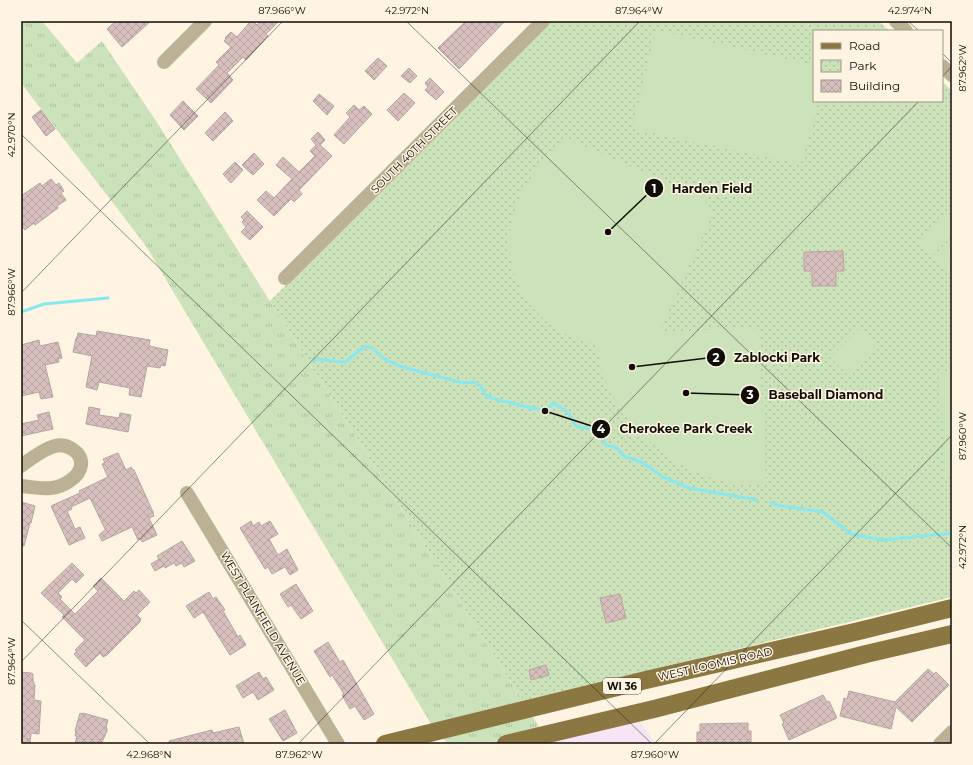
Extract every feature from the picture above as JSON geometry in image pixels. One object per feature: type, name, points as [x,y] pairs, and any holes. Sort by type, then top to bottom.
[{"type":"main road","name":"WEST LOOMIS ROAD","points":[[385,744],[646,680],[952,608]]},
{"type":"main road","points":[[506,744],[654,709],[866,654],[948,635]]},
{"type":"main road","points":[[646,680],[654,709]]},
{"type":"street","points":[[164,62],[205,21]]},
{"type":"street","name":"SOUTH 40TH STREET","points":[[285,278],[543,21]]},
{"type":"street","points":[[896,21],[905,30]]},
{"type":"street","points":[[21,466],[56,446],[66,445],[80,456],[81,464],[78,472],[73,477],[53,488],[21,486]]},
{"type":"street","name":"WEST PLAINFIELD AVENUE","points":[[187,493],[338,744]]},
{"type":"street","points":[[940,744],[952,732]]},
{"type":"shaded area","points":[[639,721],[656,744],[549,743]]},
{"type":"green space","points":[[21,21],[42,21],[77,63],[102,41],[156,121],[550,744],[448,744],[431,724],[146,246],[21,83]]},
{"type":"green space","points":[[552,21],[879,21],[888,30],[813,30],[813,102],[943,102],[943,82],[952,91],[952,597],[523,701],[270,301]]},
{"type":"green space","points":[[656,30],[813,65],[813,102],[819,102],[801,164],[632,129]]},
{"type":"green space","points":[[566,138],[705,199],[712,215],[659,333],[750,327],[759,333],[766,482],[737,484],[707,477],[677,463],[645,438],[620,411],[603,376],[596,344],[568,335],[550,325],[531,306],[521,290],[514,274],[510,257],[509,240],[517,205],[525,187],[534,174]]},
{"type":"green space","points":[[946,216],[952,222],[952,235],[933,255],[920,243]]},
{"type":"green space","points":[[952,243],[952,268],[949,271],[936,259]]},
{"type":"green space","points":[[859,329],[875,346],[847,374],[830,358]]},
{"type":"green space","points":[[952,363],[952,475],[945,476],[940,374],[951,373],[947,368]]},
{"type":"building","points":[[116,21],[151,21],[122,47],[107,29]]},
{"type":"building","points":[[253,21],[257,25],[261,21],[279,21],[266,34],[268,36],[246,60],[243,57],[227,73],[233,80],[211,103],[196,89],[219,65],[216,62],[231,47],[224,41],[226,39],[225,38],[231,32],[237,37],[250,22],[251,23]]},
{"type":"building","points":[[466,21],[505,21],[459,69],[438,48]]},
{"type":"building","points":[[378,58],[387,66],[374,80],[365,71]]},
{"type":"building","points":[[409,68],[417,76],[410,83],[401,76]]},
{"type":"building","points":[[430,78],[444,92],[436,100],[425,90],[428,87],[425,83]]},
{"type":"building","points":[[404,93],[415,103],[398,121],[387,110]]},
{"type":"building","points":[[319,94],[334,106],[327,115],[313,101]]},
{"type":"building","points":[[183,101],[198,116],[184,130],[170,115]]},
{"type":"building","points":[[354,105],[359,110],[364,106],[372,114],[344,144],[334,135],[350,117],[346,113]]},
{"type":"building","points":[[41,110],[55,129],[46,136],[32,117]]},
{"type":"building","points":[[225,112],[233,121],[213,141],[205,133]]},
{"type":"building","points":[[318,132],[325,140],[320,145],[332,156],[299,190],[302,194],[294,202],[291,199],[274,216],[257,200],[266,191],[274,198],[292,179],[276,165],[283,157],[299,172],[315,156],[310,151],[316,145],[311,139]]},
{"type":"building","points":[[254,153],[264,164],[253,175],[242,165]]},
{"type":"building","points":[[235,162],[243,170],[231,183],[223,174]]},
{"type":"building","points":[[51,179],[56,185],[59,183],[64,191],[61,193],[66,200],[57,206],[58,208],[35,225],[34,223],[25,230],[21,225],[21,196],[40,183],[42,186]]},
{"type":"building","points":[[247,211],[263,227],[250,240],[241,232],[246,227],[242,222],[244,220],[241,217]]},
{"type":"building","points":[[843,251],[844,271],[836,271],[836,286],[812,286],[812,271],[804,271],[804,252]]},
{"type":"building","points":[[97,331],[150,340],[149,346],[168,350],[165,366],[161,365],[160,368],[147,366],[141,397],[129,395],[130,388],[99,382],[97,390],[86,387],[92,356],[73,352],[78,333],[96,336]]},
{"type":"building","points":[[39,340],[40,346],[58,342],[62,358],[58,359],[59,362],[45,365],[53,397],[41,399],[39,392],[21,396],[21,345]]},
{"type":"building","points":[[89,407],[100,409],[99,415],[119,418],[120,413],[131,415],[128,432],[86,424]]},
{"type":"building","points":[[49,412],[53,429],[21,436],[21,424],[39,420],[37,415]]},
{"type":"building","points":[[118,453],[126,470],[131,467],[134,470],[153,512],[154,516],[149,518],[157,535],[142,542],[140,538],[138,540],[132,527],[102,541],[99,535],[107,528],[105,529],[90,498],[71,507],[72,509],[67,511],[75,529],[80,527],[85,538],[69,545],[51,506],[80,493],[79,491],[108,477],[102,464],[105,463],[103,459]]},
{"type":"building","points":[[21,502],[35,506],[24,546],[21,545]]},
{"type":"building","points":[[251,521],[253,526],[259,522],[261,526],[270,521],[278,534],[269,539],[278,555],[287,549],[298,570],[290,575],[285,567],[272,574],[268,567],[265,569],[240,528]]},
{"type":"building","points":[[182,541],[195,561],[184,567],[182,563],[176,566],[174,563],[155,571],[151,564],[159,559],[157,556]]},
{"type":"building","points":[[72,563],[84,575],[76,583],[72,579],[58,593],[62,597],[60,599],[75,614],[98,591],[93,586],[101,578],[124,601],[134,591],[136,593],[139,590],[150,602],[137,615],[141,619],[139,623],[107,655],[103,657],[100,653],[86,667],[74,654],[77,651],[75,650],[85,640],[62,617],[64,615],[41,593]]},
{"type":"building","points":[[296,584],[313,611],[301,619],[291,605],[288,607],[280,594]]},
{"type":"building","points":[[209,592],[213,599],[216,597],[225,610],[223,611],[238,637],[240,635],[246,645],[230,655],[203,612],[194,618],[186,606]]},
{"type":"building","points":[[620,594],[626,618],[606,623],[600,598]]},
{"type":"building","points":[[328,642],[340,662],[343,660],[374,714],[364,720],[355,706],[350,709],[342,695],[344,694],[332,675],[330,677],[314,651]]},
{"type":"building","points":[[546,665],[549,675],[531,680],[529,670]]},
{"type":"building","points":[[928,669],[934,674],[936,672],[949,685],[912,722],[896,707],[891,729],[840,716],[844,698],[847,699],[849,691],[895,702]]},
{"type":"building","points":[[21,672],[33,674],[33,682],[35,685],[34,700],[41,701],[39,734],[31,733],[30,744],[21,744]]},
{"type":"building","points":[[259,672],[263,679],[266,677],[274,690],[258,700],[253,692],[243,698],[236,686]]},
{"type":"building","points":[[823,695],[827,702],[829,701],[837,718],[789,740],[780,715]]},
{"type":"building","points":[[285,710],[297,733],[283,741],[269,719]]},
{"type":"building","points":[[80,713],[108,720],[106,727],[107,731],[100,744],[75,744],[77,736],[75,736],[75,731]]},
{"type":"building","points":[[748,723],[748,731],[751,731],[751,744],[697,744],[697,732],[700,732],[700,724]]},
{"type":"building","points":[[239,727],[244,744],[169,744],[169,741],[212,730],[213,733]]},
{"type":"waterway","points":[[21,312],[44,304],[108,298]]},
{"type":"waterway","points":[[314,359],[345,362],[364,347],[371,347],[383,358],[399,366],[455,381],[466,383],[473,382],[481,386],[485,395],[498,400],[545,411],[553,403],[564,409],[576,425],[579,427],[588,428],[602,439],[606,445],[617,448],[624,456],[643,463],[663,477],[689,488],[757,500]]},
{"type":"waterway","points":[[771,503],[781,506],[823,512],[851,534],[883,540],[952,533]]},
{"type":"place","name":"Harden Field","points":[[608,232]]},
{"type":"place","name":"Zablocki Park","points":[[632,367]]},
{"type":"place","name":"Baseball Diamond","points":[[686,393]]},
{"type":"place","name":"Cherokee Park Creek","points":[[545,411]]}]
